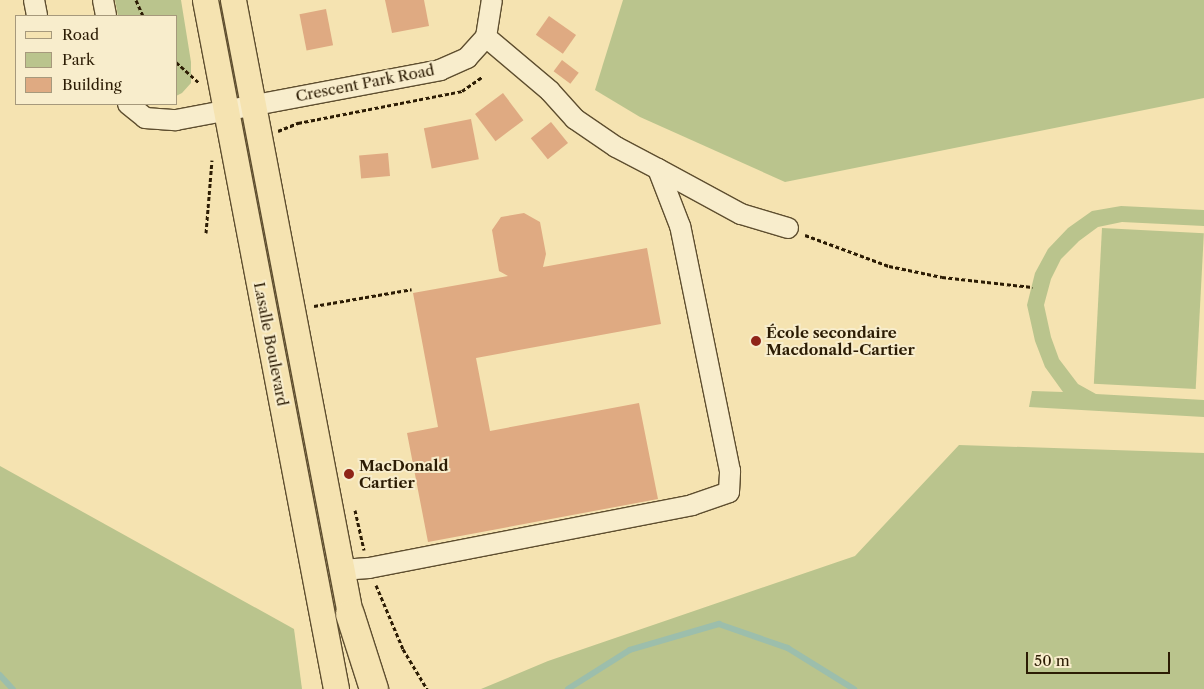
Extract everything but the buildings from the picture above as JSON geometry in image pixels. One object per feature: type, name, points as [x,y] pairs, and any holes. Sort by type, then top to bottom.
[{"type":"highway","points":[[350,614],[374,689]]},
{"type":"main road","name":"Lasalle Boulevard","points":[[205,0],[336,689]]},
{"type":"main road","name":"Lasalle Boulevard","points":[[233,0],[350,614]]},
{"type":"street","points":[[34,0],[37,15]]},
{"type":"street","points":[[103,0],[106,15]]},
{"type":"street","points":[[492,0],[486,38],[550,91],[575,119],[616,147],[741,214],[788,228]]},
{"type":"street","name":"Crescent Park Road","points":[[130,105],[155,120],[226,111],[440,70],[467,58],[486,38]]},
{"type":"street","points":[[341,570],[369,568],[692,505],[729,492],[730,471],[680,226],[658,169]]},
{"type":"path","points":[[136,0],[143,15]]},
{"type":"path","points":[[178,64],[201,85]]},
{"type":"path","points":[[259,133],[462,91],[482,77]]},
{"type":"path","points":[[788,228],[843,252],[889,266],[942,277],[1032,287]]},
{"type":"path","points":[[314,306],[412,289]]},
{"type":"path","points":[[403,649],[427,689]]},
{"type":"green space","points":[[115,0],[181,0],[191,62],[191,83],[182,93],[178,95],[178,15],[118,15]]},
{"type":"green space","points":[[623,0],[1204,0],[1204,98],[785,182],[640,117],[595,90]]},
{"type":"green space","points":[[1121,206],[1204,210],[1204,226],[1122,222],[1098,227],[1079,241],[1061,259],[1051,279],[1044,305],[1051,337],[1059,359],[1078,384],[1096,394],[1204,400],[1204,417],[1029,407],[1032,391],[1063,392],[1045,367],[1035,341],[1027,305],[1035,273],[1048,249],[1068,228],[1092,211]]},
{"type":"green space","points":[[1102,228],[1204,233],[1196,389],[1094,384]]},
{"type":"green space","points":[[959,445],[1204,453],[1204,689],[481,689],[548,661],[855,556]]},
{"type":"green space","points":[[0,466],[294,629],[302,689],[0,689]]},
{"type":"waterway","points":[[568,689],[630,650],[719,624],[788,648],[854,689]]},
{"type":"waterway","points":[[0,675],[13,689]]},
{"type":"place","name":"École secondaire Macdonald-Cartier","points":[[756,341]]},
{"type":"place","name":"MacDonald Cartier","points":[[349,474]]}]
